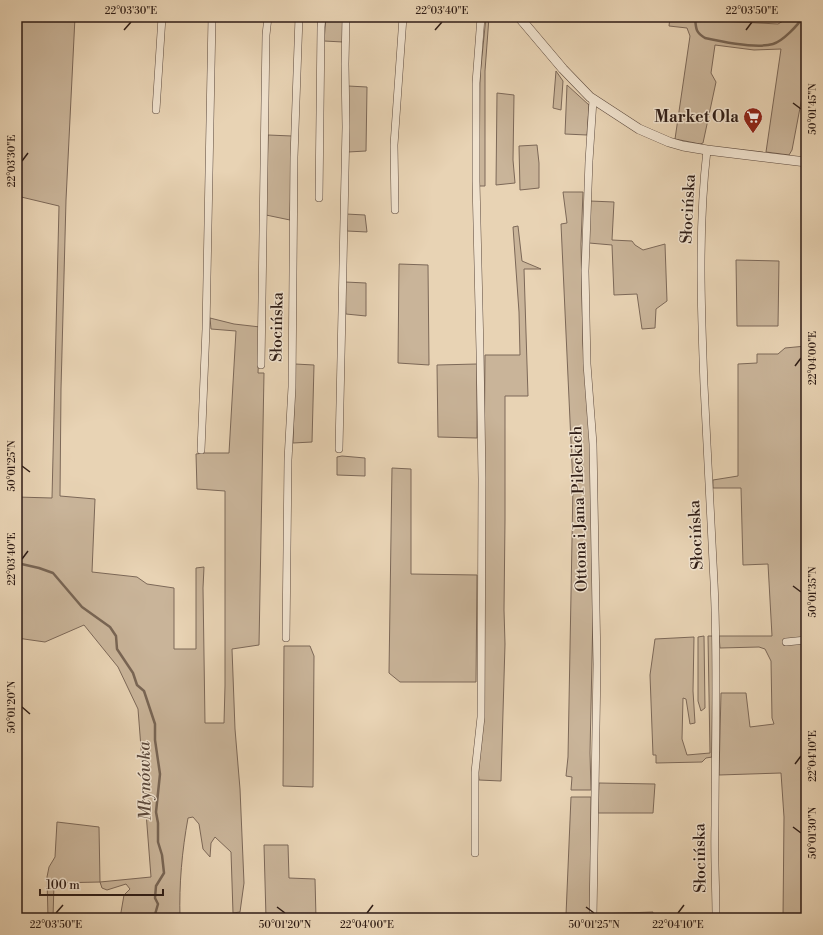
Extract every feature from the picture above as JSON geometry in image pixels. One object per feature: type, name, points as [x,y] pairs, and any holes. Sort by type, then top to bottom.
[{"type":"street","points":[[156,110],[162,17]]},
{"type":"street","points":[[201,450],[206,329],[212,17]]},
{"type":"street","points":[[261,365],[266,35],[268,17]]},
{"type":"street","name":"Słocińska","points":[[286,638],[288,460],[292,387],[294,157],[299,17]]},
{"type":"street","points":[[319,198],[322,17]]},
{"type":"street","points":[[340,449],[346,127],[346,17]]},
{"type":"street","points":[[395,210],[394,144],[403,17]]},
{"type":"street","points":[[475,853],[475,772],[481,717],[482,479],[476,181],[476,83],[481,17]]},
{"type":"street","points":[[520,17],[563,69],[593,100],[639,129],[683,146],[806,162]]},
{"type":"street","name":"Ottona i Jana Pileckich","points":[[593,100],[588,176],[585,271],[587,364],[593,444],[597,664],[593,918]]},
{"type":"street","name":"Słocińska","points":[[707,150],[702,196],[701,269],[702,340],[717,677],[714,826],[716,918]]},
{"type":"street","points":[[786,642],[806,640]]},
{"type":"shaded area","points":[[17,17],[75,17],[66,200],[60,496],[95,499],[92,572],[137,577],[147,584],[174,588],[174,649],[196,649],[196,568],[204,567],[205,723],[224,723],[225,491],[197,489],[196,454],[229,453],[236,331],[211,329],[210,318],[234,324],[260,327],[258,373],[264,373],[259,645],[232,649],[244,883],[240,912],[233,913],[231,852],[215,837],[211,843],[210,857],[203,849],[199,824],[193,817],[188,818],[184,843],[181,868],[180,918],[120,918],[124,895],[130,889],[126,884],[107,890],[102,888],[100,882],[151,877],[138,709],[118,667],[84,625],[45,642],[17,638],[17,497],[52,498],[59,206],[17,196]]},
{"type":"shaded area","points":[[326,17],[344,17],[343,42],[324,41]]},
{"type":"shaded area","points":[[486,17],[489,17],[485,71],[485,186],[479,186],[480,76]]},
{"type":"shaded area","points":[[670,17],[718,17],[720,21],[778,24],[790,17],[806,17],[806,81],[792,150],[789,155],[766,152],[781,49],[754,50],[715,45],[711,73],[716,82],[703,143],[700,144],[675,139],[690,36],[687,28],[669,26]]},
{"type":"shaded area","points":[[556,71],[563,81],[561,110],[553,108]]},
{"type":"shaded area","points":[[567,85],[589,105],[587,135],[565,134]]},
{"type":"shaded area","points":[[348,86],[367,87],[366,151],[348,152]]},
{"type":"shaded area","points":[[497,93],[514,95],[513,160],[515,183],[496,185]]},
{"type":"shaded area","points":[[268,135],[292,136],[290,220],[266,215]]},
{"type":"shaded area","points":[[537,145],[539,188],[520,190],[519,146]]},
{"type":"shaded area","points":[[563,192],[583,192],[581,244],[583,344],[590,439],[593,612],[590,753],[591,790],[571,790],[572,777],[566,776],[568,757],[573,486],[561,224],[567,223]]},
{"type":"shaded area","points":[[590,201],[614,202],[612,240],[632,241],[643,250],[665,244],[667,301],[656,309],[655,328],[642,329],[637,294],[614,295],[612,245],[589,243]]},
{"type":"shaded area","points":[[346,214],[365,215],[367,232],[347,231]]},
{"type":"shaded area","points":[[518,226],[522,261],[541,269],[524,269],[528,396],[505,396],[505,644],[501,781],[479,780],[478,769],[483,600],[485,355],[520,355],[519,312],[513,227]]},
{"type":"shaded area","points":[[736,260],[779,261],[778,326],[737,326]]},
{"type":"shaded area","points":[[399,264],[428,265],[429,365],[398,363]]},
{"type":"shaded area","points":[[345,282],[366,283],[366,316],[346,314]]},
{"type":"shaded area","points":[[806,346],[806,918],[783,918],[784,817],[781,773],[719,775],[721,693],[746,693],[750,727],[774,724],[772,718],[771,661],[765,649],[759,647],[720,648],[719,636],[772,636],[768,564],[743,565],[741,488],[713,488],[713,480],[738,476],[738,364],[757,363],[757,354],[778,354],[785,348]]},
{"type":"shaded area","points":[[295,364],[314,365],[312,442],[293,443]]},
{"type":"shaded area","points":[[477,364],[477,438],[438,437],[437,365]]},
{"type":"shaded area","points":[[337,457],[365,458],[365,476],[337,475]]},
{"type":"shaded area","points":[[392,468],[411,469],[411,574],[477,575],[476,682],[400,682],[389,673]]},
{"type":"shaded area","points":[[704,636],[705,708],[701,711],[698,701],[698,637]]},
{"type":"shaded area","points":[[708,636],[713,636],[712,757],[706,758],[702,762],[656,763],[656,755],[653,755],[650,675],[655,639],[694,637],[693,691],[695,723],[690,724],[686,699],[683,698],[682,739],[687,755],[710,753]]},
{"type":"shaded area","points":[[284,646],[310,646],[314,656],[313,787],[283,786]]},
{"type":"shaded area","points":[[599,783],[655,784],[653,813],[598,813]]},
{"type":"shaded area","points":[[571,797],[591,797],[590,918],[569,918],[566,915]]},
{"type":"shaded area","points":[[57,822],[99,827],[100,882],[54,883],[53,918],[48,918],[47,877],[49,867],[55,857]]},
{"type":"shaded area","points":[[264,845],[288,845],[289,878],[315,879],[316,918],[266,918]]},
{"type":"shaded area","points":[[653,912],[653,918],[597,918],[597,914]]},
{"type":"waterway","name":"Młynówka","points":[[695,17],[699,34],[705,38],[758,46],[773,44],[781,40],[803,17]]},
{"type":"waterway","name":"Młynówka","points":[[17,563],[53,573],[82,607],[110,627],[116,636],[117,649],[133,673],[137,685],[144,691],[155,724],[155,740],[160,774],[156,812],[158,823],[158,842],[162,855],[164,873],[156,886],[155,898],[158,904],[154,918]]},
{"type":"place","name":"Market Ola","points":[[753,134]]}]
